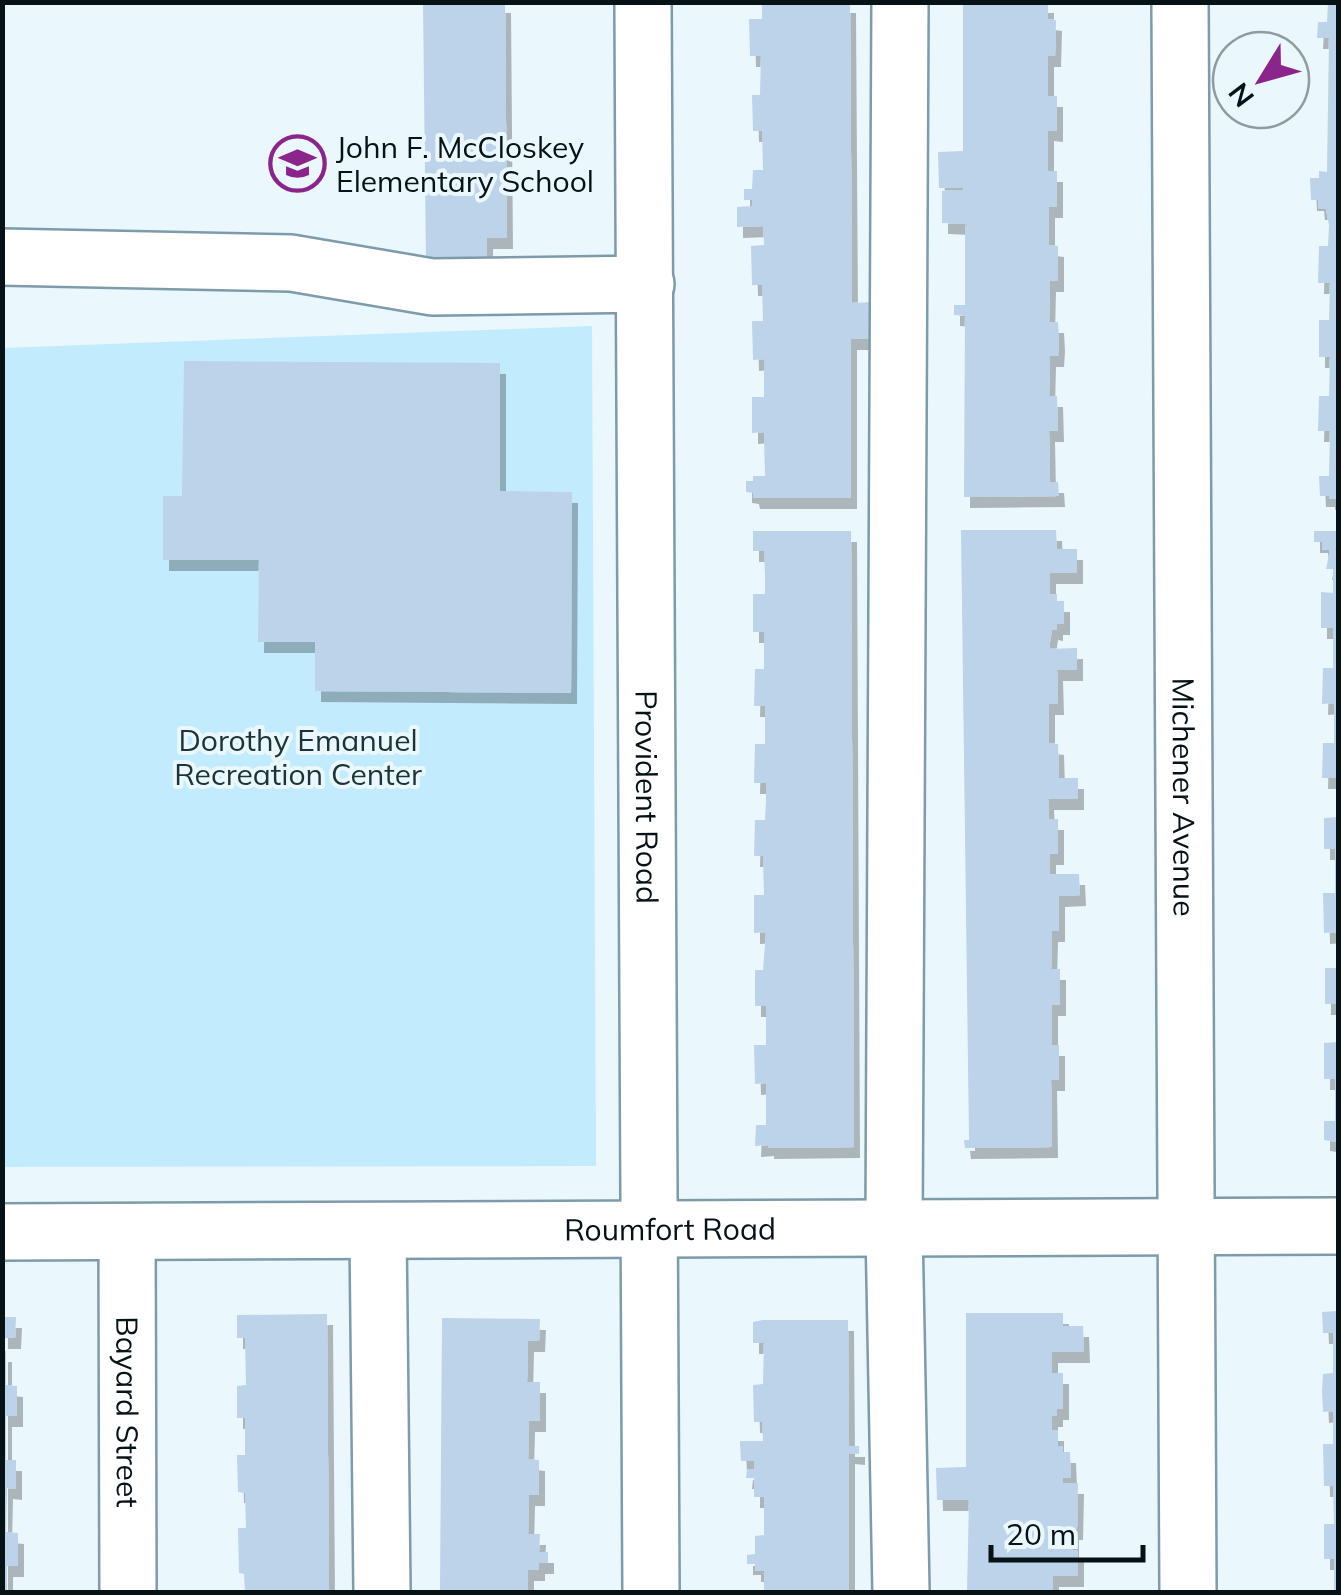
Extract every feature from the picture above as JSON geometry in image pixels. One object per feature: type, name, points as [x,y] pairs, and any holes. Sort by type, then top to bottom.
[{"type":"street","name":"Provident Road","points":[[644,2],[651,1592]]},
{"type":"street","points":[[900,2],[894,1228],[902,1592]]},
{"type":"street","name":"Michener Avenue","points":[[1180,2],[1188,1592]]},
{"type":"street","points":[[2,257],[291,262],[432,287],[646,284]]},
{"type":"street","name":"Roumfort Road","points":[[2,1232],[1338,1226]]},
{"type":"street","name":"Bayard Street","points":[[127,1232],[128,1592]]},
{"type":"street","points":[[378,1232],[382,1592]]},
{"type":"green space","name":"Dorothy Emanuel Recreation Center","points":[[592,326],[596,1166],[3,1167],[3,348]]},
{"type":"building","points":[[423,2],[505,2],[507,238],[487,238],[487,263],[426,263]]},
{"type":"building","points":[[762,2],[850,2],[852,303],[874,302],[875,339],[851,339],[851,498],[754,498],[753,493],[746,492],[746,481],[753,481],[753,476],[765,476],[764,432],[752,433],[752,397],[764,397],[764,359],[753,360],[752,321],[763,321],[762,285],[752,285],[751,246],[764,245],[763,226],[737,227],[737,207],[752,206],[752,200],[744,200],[744,189],[752,189],[753,170],[763,170],[762,131],[753,131],[752,95],[760,95],[761,56],[750,56],[749,19],[762,19]]},
{"type":"building","points":[[963,2],[1048,2],[1048,19],[1056,20],[1055,56],[1048,56],[1048,96],[1057,96],[1057,131],[1048,130],[1048,171],[1057,171],[1057,207],[1049,207],[1049,245],[1058,246],[1058,281],[1050,281],[1049,322],[1058,322],[1059,340],[1058,356],[1050,356],[1049,396],[1057,396],[1058,431],[1049,431],[1050,482],[1058,482],[1059,496],[964,497],[965,316],[954,315],[954,305],[965,305],[965,226],[987,225],[942,223],[942,191],[963,188],[939,188],[938,152],[963,151]]},
{"type":"building","points":[[1328,3],[1338,3],[1338,499],[1320,496],[1319,476],[1329,476],[1330,431],[1318,431],[1319,396],[1329,396],[1330,357],[1319,357],[1319,320],[1329,320],[1330,283],[1318,283],[1319,246],[1328,246],[1329,225],[1326,209],[1319,209],[1318,200],[1311,200],[1310,178],[1319,178],[1319,171],[1327,172],[1329,38],[1317,38],[1318,22],[1327,22]]},
{"type":"building","name":"Dorothy Emanuel Recreation Center","points":[[184,361],[500,363],[500,491],[572,492],[571,693],[315,691],[315,642],[258,642],[259,560],[163,560],[163,496],[182,496]]},
{"type":"building","points":[[961,530],[1056,530],[1057,549],[1077,549],[1077,573],[1050,573],[1050,594],[1057,594],[1057,601],[1064,601],[1064,624],[1052,629],[1049,649],[1077,648],[1077,670],[1057,670],[1058,704],[1049,704],[1049,743],[1058,744],[1059,778],[1078,778],[1078,799],[1048,799],[1049,819],[1058,819],[1058,854],[1050,854],[1050,874],[1079,874],[1080,895],[1059,896],[1059,931],[1052,931],[1051,969],[1060,969],[1060,1005],[1052,1005],[1052,1045],[1059,1045],[1059,1080],[1051,1080],[1052,1147],[965,1148],[964,1140],[969,1140]]},
{"type":"building","points":[[753,531],[851,531],[854,1147],[755,1146],[756,1125],[766,1125],[766,1083],[755,1084],[754,1045],[766,1045],[766,1006],[755,1006],[755,970],[763,970],[766,932],[754,933],[754,895],[764,895],[763,856],[754,856],[755,820],[765,820],[766,783],[754,783],[755,744],[765,744],[765,706],[754,706],[755,669],[764,669],[764,632],[753,632],[753,594],[765,594],[765,576],[764,551],[753,551]]},
{"type":"building","points":[[1314,531],[1338,531],[1338,778],[1322,778],[1323,743],[1334,743],[1334,703],[1322,704],[1323,668],[1333,668],[1333,628],[1321,628],[1321,592],[1333,593],[1333,569],[1326,569],[1330,550],[1322,550],[1322,542],[1314,542]]},
{"type":"building","points":[[1338,817],[1338,932],[1324,933],[1323,893],[1335,893],[1335,849],[1324,849],[1324,818]]},
{"type":"building","points":[[1325,968],[1338,968],[1338,1004],[1325,1004]]},
{"type":"building","points":[[1338,1042],[1338,1142],[1324,1140],[1324,1121],[1335,1121],[1335,1079],[1324,1079],[1324,1043]]},
{"type":"building","points":[[1338,1311],[1338,1592],[1334,1592],[1334,1559],[1324,1559],[1324,1524],[1334,1524],[1333,1486],[1324,1486],[1323,1444],[1333,1444],[1333,1411],[1323,1412],[1322,1390],[1323,1374],[1333,1373],[1333,1333],[1323,1333],[1322,1312]]},
{"type":"building","points":[[966,1313],[1063,1313],[1063,1326],[1083,1326],[1084,1352],[1052,1352],[1052,1373],[1063,1373],[1063,1409],[1057,1409],[1057,1416],[1052,1416],[1052,1430],[1058,1430],[1058,1447],[1070,1452],[1071,1478],[1063,1478],[1063,1483],[1078,1483],[1073,1548],[1063,1548],[1078,1551],[1078,1576],[1053,1576],[1053,1592],[967,1592],[969,1500],[937,1500],[936,1468],[966,1467]]},
{"type":"building","points":[[327,1314],[329,1592],[245,1592],[244,1574],[239,1573],[238,1528],[246,1528],[245,1493],[238,1492],[237,1455],[245,1455],[245,1418],[237,1418],[237,1386],[246,1385],[245,1338],[237,1338],[237,1315]]},
{"type":"building","points":[[2,1317],[16,1317],[15,1338],[2,1338]]},
{"type":"building","points":[[442,1318],[540,1319],[539,1341],[528,1341],[527,1382],[540,1382],[540,1421],[529,1421],[528,1459],[539,1460],[539,1495],[529,1495],[528,1534],[540,1534],[539,1552],[548,1552],[548,1563],[539,1563],[539,1570],[528,1570],[528,1592],[440,1592]]},
{"type":"building","points":[[848,1320],[849,1446],[859,1446],[859,1454],[849,1453],[849,1592],[764,1592],[764,1571],[755,1571],[755,1564],[747,1564],[747,1555],[755,1554],[755,1536],[764,1535],[764,1497],[754,1497],[754,1478],[746,1478],[747,1469],[754,1469],[754,1461],[741,1461],[740,1441],[763,1441],[762,1422],[754,1422],[753,1385],[763,1384],[764,1343],[753,1343],[753,1322]]},
{"type":"building","points":[[2,1351],[6,1351],[6,1385],[17,1386],[17,1416],[6,1416],[6,1460],[16,1460],[16,1489],[7,1488],[6,1532],[18,1533],[18,1566],[7,1566],[7,1592],[2,1592]]},
{"type":"place","name":"John F. McCloskey Elementary School","points":[[297,164]]}]
